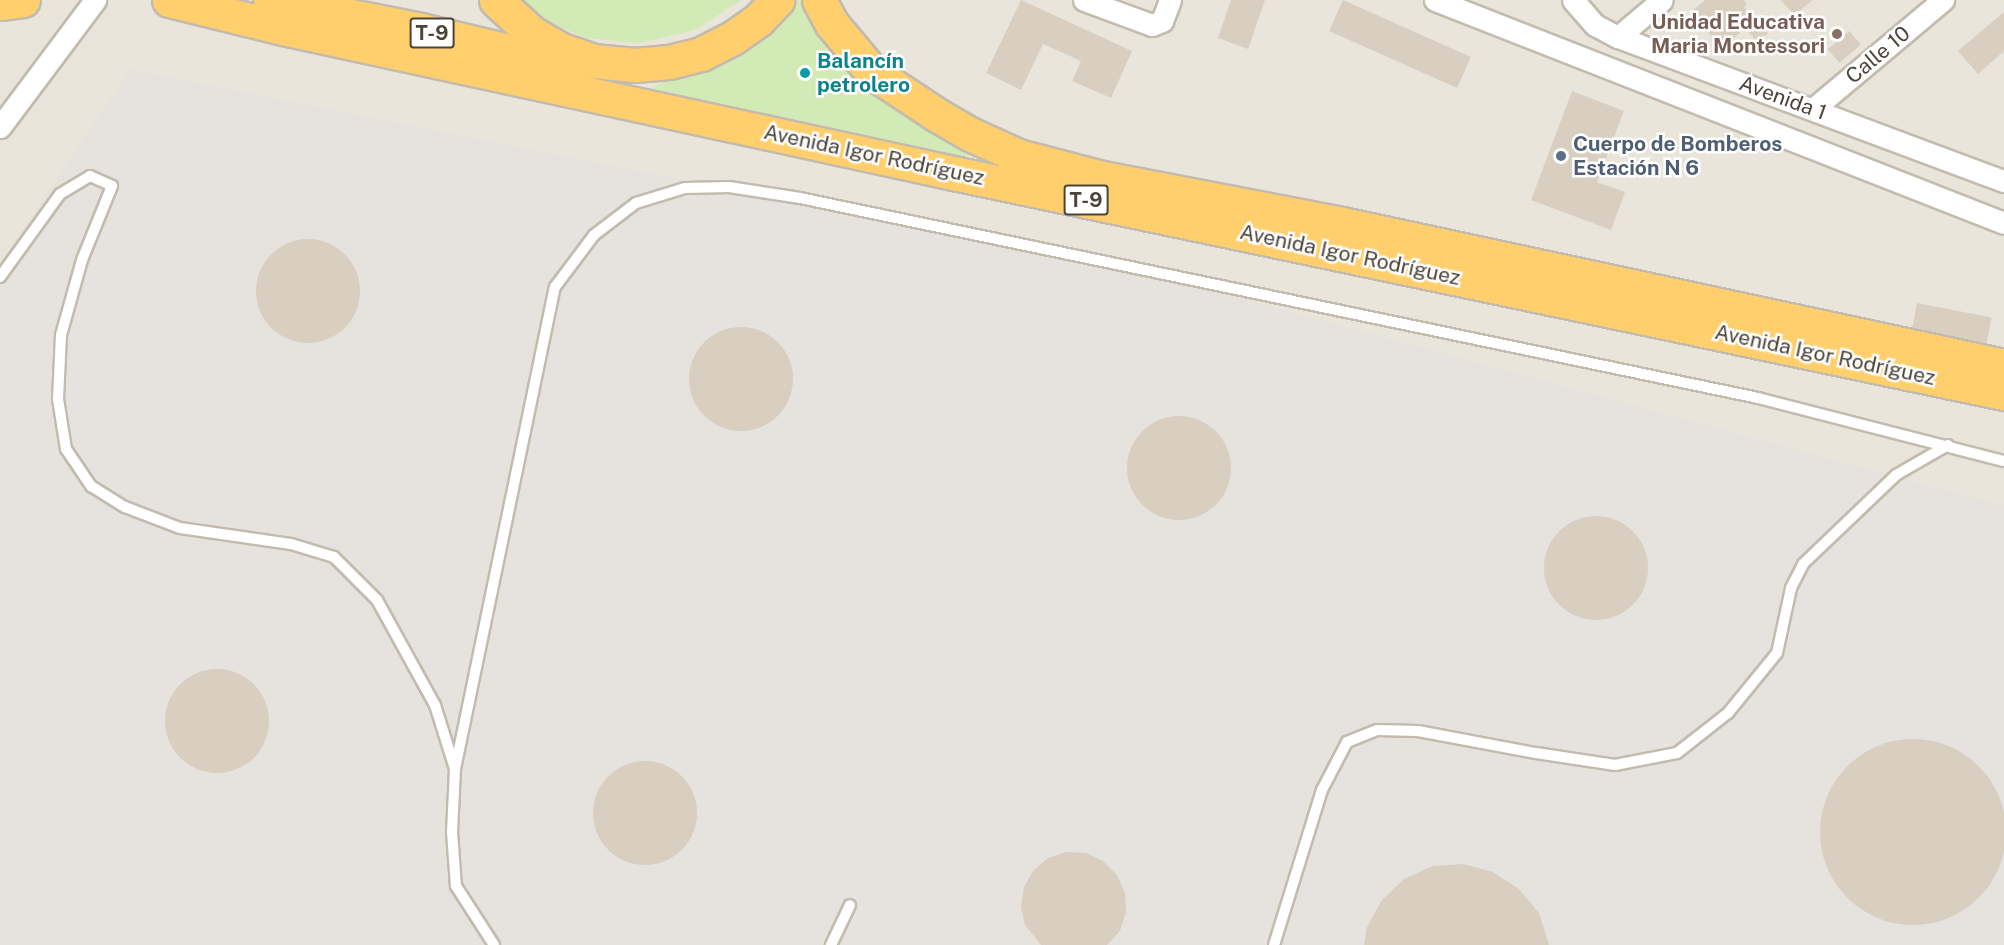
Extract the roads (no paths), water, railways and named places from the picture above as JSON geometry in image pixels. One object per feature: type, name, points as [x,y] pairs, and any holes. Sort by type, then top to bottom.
[{"type":"highway","points":[[0,3],[23,0]]},
{"type":"highway","name":"Avenida Igor Rodríguez","points":[[169,0],[261,23],[695,117],[2004,393]]},
{"type":"highway","name":"T-9","points":[[270,0],[421,30],[538,58],[635,65],[701,54],[731,39],[758,20],[777,0]]},
{"type":"highway","name":"T-9","points":[[496,0],[531,33],[562,50],[598,61]]},
{"type":"highway","name":"Avenida Igor Rodríguez","points":[[819,0],[832,24],[872,72],[936,116],[1018,156],[1098,177],[1342,224],[2004,366]]},
{"type":"highway","name":"Avenida Igor Rodríguez","points":[[598,61],[633,87],[695,117]]},
{"type":"street","points":[[0,127],[95,0]]},
{"type":"street","points":[[1084,0],[1152,25],[1162,21],[1170,0]]},
{"type":"street","points":[[1435,0],[2004,223]]},
{"type":"street","name":"Avenida 1","points":[[1573,0],[1595,25],[1618,37],[2004,180]]},
{"type":"street","points":[[1618,37],[1662,0]]},
{"type":"street","name":"Calle 10","points":[[1814,109],[1942,0]]},
{"type":"lane","points":[[0,277],[60,194],[90,176],[112,186],[82,260],[61,335],[58,399],[66,448],[91,486],[125,507],[180,528],[291,544],[334,557],[377,600],[435,705],[455,770]]},
{"type":"lane","points":[[494,945],[456,886],[452,832],[455,770],[555,287],[594,235],[636,203],[685,188],[729,187],[800,198],[1758,398],[2004,461]]},
{"type":"lane","points":[[1274,945],[1322,789],[1347,742],[1377,730],[1418,730],[1536,753],[1615,765],[1677,753],[1728,714],[1777,653],[1791,588],[1803,564],[1896,475],[1948,445]]},
{"type":"lane","points":[[831,945],[850,905]]},
{"type":"place","name":"Unidad Educativa Maria Montessori","points":[[1837,34]]},
{"type":"place","name":"Balancín petrolero","points":[[805,73]]},
{"type":"place","name":"Cuerpo de Bomberos Estación N 6","points":[[1561,156]]}]
